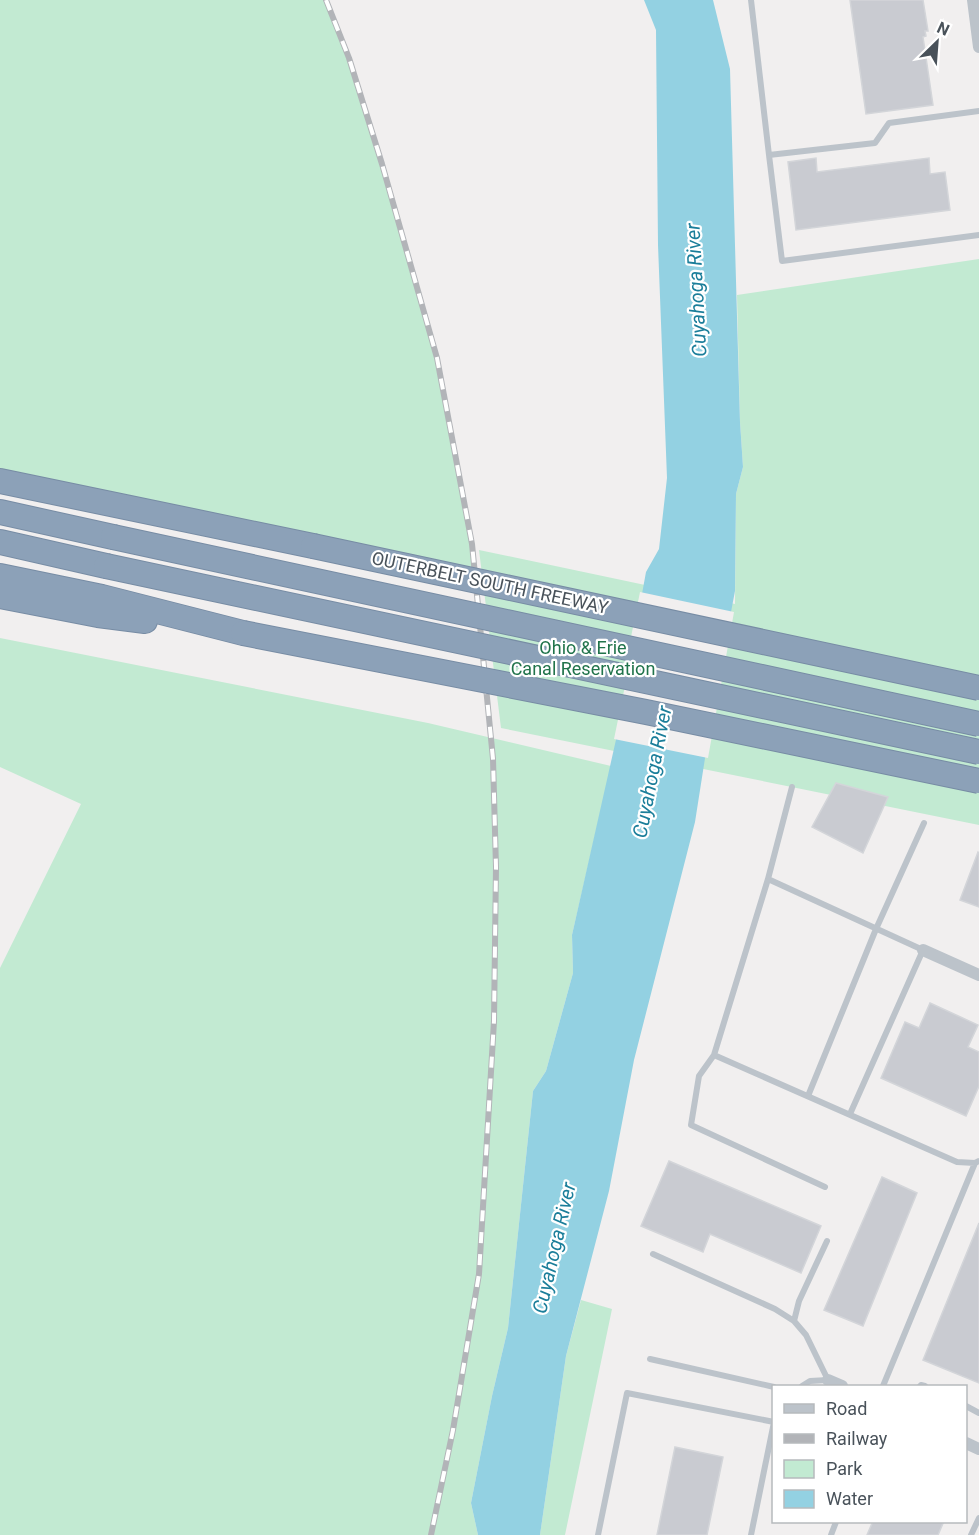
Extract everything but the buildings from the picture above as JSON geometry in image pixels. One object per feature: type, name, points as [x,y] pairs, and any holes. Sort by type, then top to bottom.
[{"type":"highway","name":"OUTERBELT SOUTH FREEWAY","points":[[0,481],[979,688]]},
{"type":"highway","points":[[0,512],[979,724]]},
{"type":"highway","points":[[0,542],[979,752]]},
{"type":"highway","points":[[0,576],[100,606]]},
{"type":"highway","points":[[0,596],[100,606],[243,633],[681,719],[979,781]]},
{"type":"street","points":[[973,0],[979,47]]},
{"type":"street","points":[[923,950],[979,975]]},
{"type":"lane","points":[[751,0],[782,261],[979,236]]},
{"type":"lane","points":[[770,155],[875,143],[889,123],[979,111]]},
{"type":"lane","points":[[792,787],[768,879],[714,1055],[699,1076],[691,1125],[825,1187]]},
{"type":"lane","points":[[808,1096],[876,929],[924,824]]},
{"type":"lane","points":[[768,879],[923,950],[850,1114]]},
{"type":"lane","points":[[714,1055],[957,1162],[977,1162],[883,1385]]},
{"type":"lane","points":[[794,1321],[799,1301],[827,1241]]},
{"type":"lane","points":[[653,1254],[775,1309],[794,1321],[806,1335],[825,1383],[810,1381],[804,1385]]},
{"type":"lane","points":[[650,1359],[772,1387]]},
{"type":"lane","points":[[598,1535],[627,1393],[772,1422]]},
{"type":"lane","points":[[751,1535],[772,1432]]},
{"type":"lane","points":[[971,1535],[979,1518]]},
{"type":"green space","points":[[0,0],[326,0],[349,58],[382,164],[437,358],[472,544],[476,584],[0,473]]},
{"type":"green space","name":"Ohio & Erie Canal Reservation","points":[[979,259],[979,825],[501,728],[479,550],[735,604],[736,494],[743,467],[737,295]]},
{"type":"green space","points":[[0,638],[428,723],[611,766],[572,935],[573,973],[546,1071],[533,1091],[508,1328],[471,1503],[478,1535],[0,1535],[0,968],[81,804],[0,767]]},
{"type":"green space","points":[[581,1300],[612,1309],[565,1535],[540,1535],[566,1356]]},
{"type":"water","name":"Cuyahoga River","points":[[644,0],[713,0],[730,69],[743,467],[736,494],[735,591],[714,701],[695,822],[634,1060],[609,1191],[566,1356],[540,1535],[478,1535],[471,1503],[508,1328],[533,1091],[546,1071],[573,973],[572,935],[629,682],[633,643],[646,572],[659,549],[667,478],[658,245],[656,30]]},
{"type":"pier","points":[[640,592],[734,612],[708,758],[614,739]]},
{"type":"railway","points":[[326,0],[349,58],[382,164],[437,358],[472,544],[493,759],[496,867],[494,1021],[479,1274],[453,1430],[431,1535]]}]
